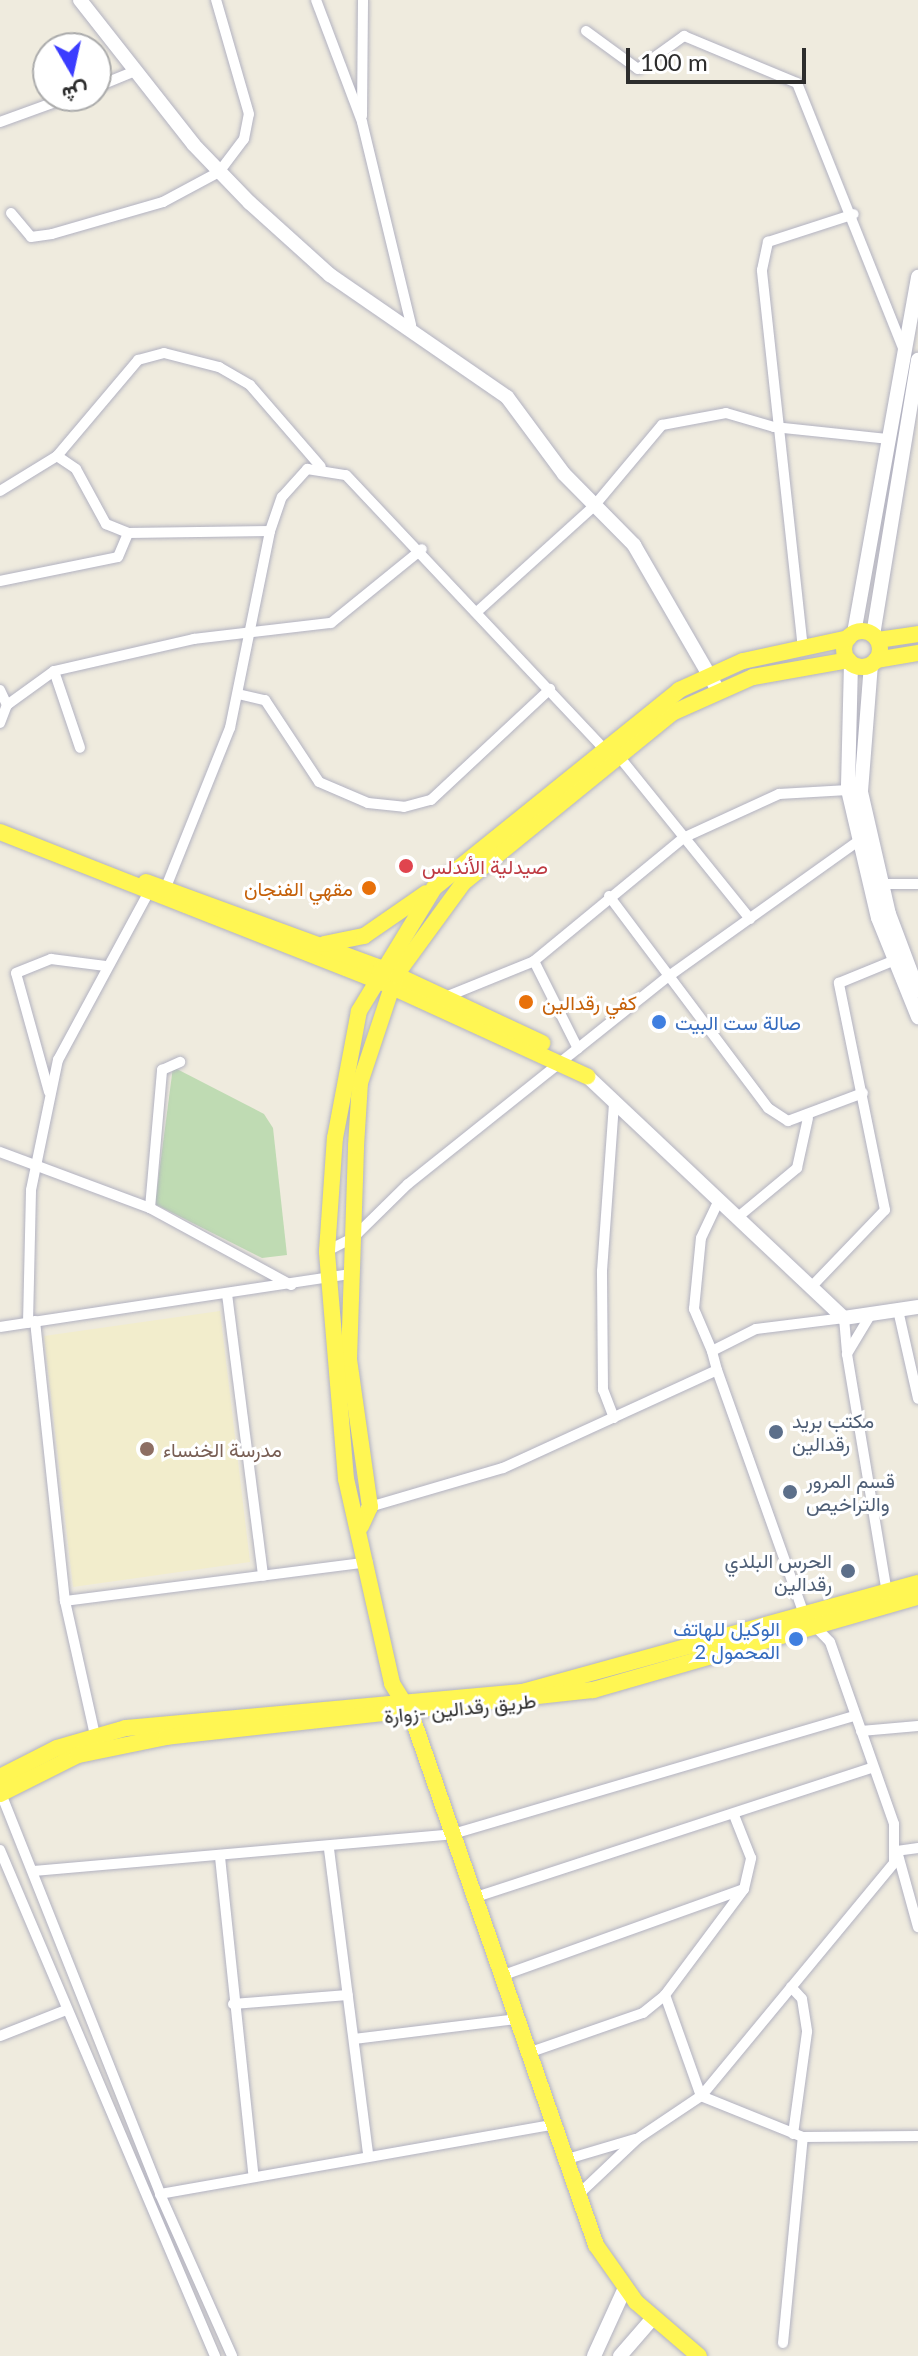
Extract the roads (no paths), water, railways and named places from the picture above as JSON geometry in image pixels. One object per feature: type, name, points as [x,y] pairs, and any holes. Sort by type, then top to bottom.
[{"type":"main road","points":[[317,945],[364,936],[434,888],[601,746],[714,681],[803,649],[851,636],[876,638],[918,634]]},
{"type":"main road","points":[[850,661],[851,636]]},
{"type":"main road","points":[[874,662],[876,638]]},
{"type":"main road","points":[[699,2356],[652,2319],[625,2288],[577,2196],[501,1976],[470,1899],[453,1834],[406,1708],[368,1562],[349,1359],[360,1083],[386,977],[463,883],[617,754],[714,681],[850,661],[874,662],[918,653]]},
{"type":"main road","points":[[0,832],[386,977],[448,996],[571,1057],[587,1076]]},
{"type":"main road","points":[[362,1515],[346,1479],[327,1251],[340,1084],[350,1035],[386,977],[434,888]]},
{"type":"main road","points":[[159,891],[317,945],[571,1057]]},
{"type":"main road","points":[[409,952],[425,987]]},
{"type":"main road","name":"طريق رقدالين -زوارة","points":[[810,1620],[918,1583]]},
{"type":"main road","name":"طريق رقدالين -زوارة","points":[[0,1789],[58,1763],[112,1747],[522,1692],[810,1620],[918,1597]]},
{"type":"main road","name":"طريق رقدالين -زوارة","points":[[0,1789],[95,1735],[172,1720],[406,1708]]},
{"type":"street","points":[[80,0],[219,172],[330,275],[411,325],[499,388],[594,506],[634,545],[714,681]]},
{"type":"street","points":[[11,213],[31,237],[52,234],[163,202],[219,172],[244,139],[249,114],[216,0]]},
{"type":"street","points":[[316,0],[362,122],[411,325]]},
{"type":"street","points":[[362,122],[363,0]]},
{"type":"street","points":[[586,31],[638,69],[684,36],[797,83],[854,214],[903,348],[910,383],[876,638]]},
{"type":"street","points":[[112,80],[135,71]]},
{"type":"street","points":[[0,122],[32,110]]},
{"type":"street","points":[[803,649],[774,427],[762,270],[768,242],[854,214]]},
{"type":"street","points":[[903,348],[918,277]]},
{"type":"street","points":[[0,491],[57,456],[138,360],[164,353],[219,367],[250,385],[321,467],[346,475],[422,549],[601,746]]},
{"type":"street","points":[[851,636],[889,439],[918,360]]},
{"type":"street","points":[[479,610],[594,506],[662,425],[726,413],[774,427],[889,439]]},
{"type":"street","points":[[57,456],[76,469],[106,524],[128,533],[270,531]]},
{"type":"street","points":[[95,1735],[65,1601],[31,1322],[35,1162],[58,1060],[106,966],[159,891],[238,694],[270,531],[293,480],[321,467]]},
{"type":"street","points":[[0,581],[118,557],[128,533]]},
{"type":"street","points":[[0,723],[7,705],[54,671],[194,639],[248,636],[346,617],[422,549]]},
{"type":"street","points":[[850,661],[848,790],[860,840],[882,884],[918,991]]},
{"type":"street","points":[[874,662],[861,792],[872,866],[895,960],[918,1017]]},
{"type":"street","points":[[54,671],[80,748]]},
{"type":"street","points":[[238,694],[265,700],[319,782],[368,803],[404,807],[431,800],[550,689]]},
{"type":"street","points":[[0,690],[7,705]]},
{"type":"street","points":[[617,754],[750,919]]},
{"type":"street","points":[[448,996],[534,961],[683,838],[779,794],[848,790]]},
{"type":"street","points":[[327,1251],[353,1238],[408,1184],[669,976],[860,840]]},
{"type":"street","points":[[882,884],[918,884]]},
{"type":"street","points":[[609,896],[768,1108],[788,1121],[808,1118],[863,1093]]},
{"type":"street","points":[[50,1094],[16,973],[51,959],[106,966]]},
{"type":"street","points":[[815,1283],[885,1210],[839,983],[895,960]]},
{"type":"street","points":[[534,961],[571,1057]]},
{"type":"street","points":[[150,1208],[160,1079],[162,1070],[180,1062]]},
{"type":"street","points":[[587,1076],[719,1200],[815,1283],[844,1318],[847,1354],[887,1593]]},
{"type":"street","points":[[614,1102],[602,1271],[603,1390],[614,1418]]},
{"type":"street","points":[[738,1217],[797,1168],[808,1118]]},
{"type":"street","points":[[0,1152],[35,1162],[150,1208],[291,1285]]},
{"type":"street","points":[[719,1200],[701,1238],[694,1309],[810,1620],[830,1642],[861,1731],[870,1768],[894,1824],[897,1851],[917,1906],[918,1927]]},
{"type":"street","points":[[0,1327],[351,1274]]},
{"type":"street","points":[[227,1294],[263,1576]]},
{"type":"street","points":[[712,1351],[756,1329],[918,1307]]},
{"type":"street","points":[[898,1310],[918,1399]]},
{"type":"street","points":[[847,1354],[871,1314]]},
{"type":"street","points":[[362,1515],[429,1495],[614,1418],[717,1370]]},
{"type":"street","points":[[65,1601],[368,1562]]},
{"type":"street","points":[[33,1871],[329,1849],[453,1834],[854,1716]]},
{"type":"street","points":[[861,1731],[918,1726]]},
{"type":"street","points":[[470,1899],[870,1768]]},
{"type":"street","points":[[0,1789],[160,2194],[232,2356]]},
{"type":"street","points":[[528,2053],[643,2013],[665,1995],[744,1889],[751,1858],[734,1815]]},
{"type":"street","points":[[577,2196],[637,2139],[701,2096],[897,1851],[918,1848]]},
{"type":"street","points":[[329,1849],[368,2154]]},
{"type":"street","points":[[0,1850],[215,2356]]},
{"type":"street","points":[[220,1857],[253,2173]]},
{"type":"street","points":[[501,1976],[744,1889]]},
{"type":"street","points":[[783,2343],[807,2032],[802,1999],[791,1987]]},
{"type":"street","points":[[233,2004],[348,1995]]},
{"type":"street","points":[[665,1995],[701,2096],[798,2136],[918,2136]]},
{"type":"street","points":[[0,2036],[66,2010]]},
{"type":"street","points":[[354,2039],[516,2019]]},
{"type":"street","points":[[160,2194],[253,2173],[551,2125]]},
{"type":"street","points":[[564,2160],[637,2139]]},
{"type":"street","points":[[594,2356],[625,2288]]},
{"type":"street","points":[[620,2356],[652,2319]]},
{"type":"place","name":"صيدلية الأندلس","points":[[406,866]]},
{"type":"place","name":"مقهي الفنجان","points":[[369,888]]},
{"type":"place","name":"كفي رقدالين","points":[[526,1002]]},
{"type":"place","name":"صالة ست البيت","points":[[659,1022]]},
{"type":"place","name":"مكتب بريد رقدالين","points":[[776,1432]]},
{"type":"place","name":"مدرسة الخنساء","points":[[147,1449]]},
{"type":"place","name":"قسم المرور والتراخيص","points":[[790,1492]]},
{"type":"place","name":"الحرس البلدي رقدالين","points":[[848,1571]]},
{"type":"place","name":"الوكيل للهاتف المحمول 2","points":[[796,1639]]}]
